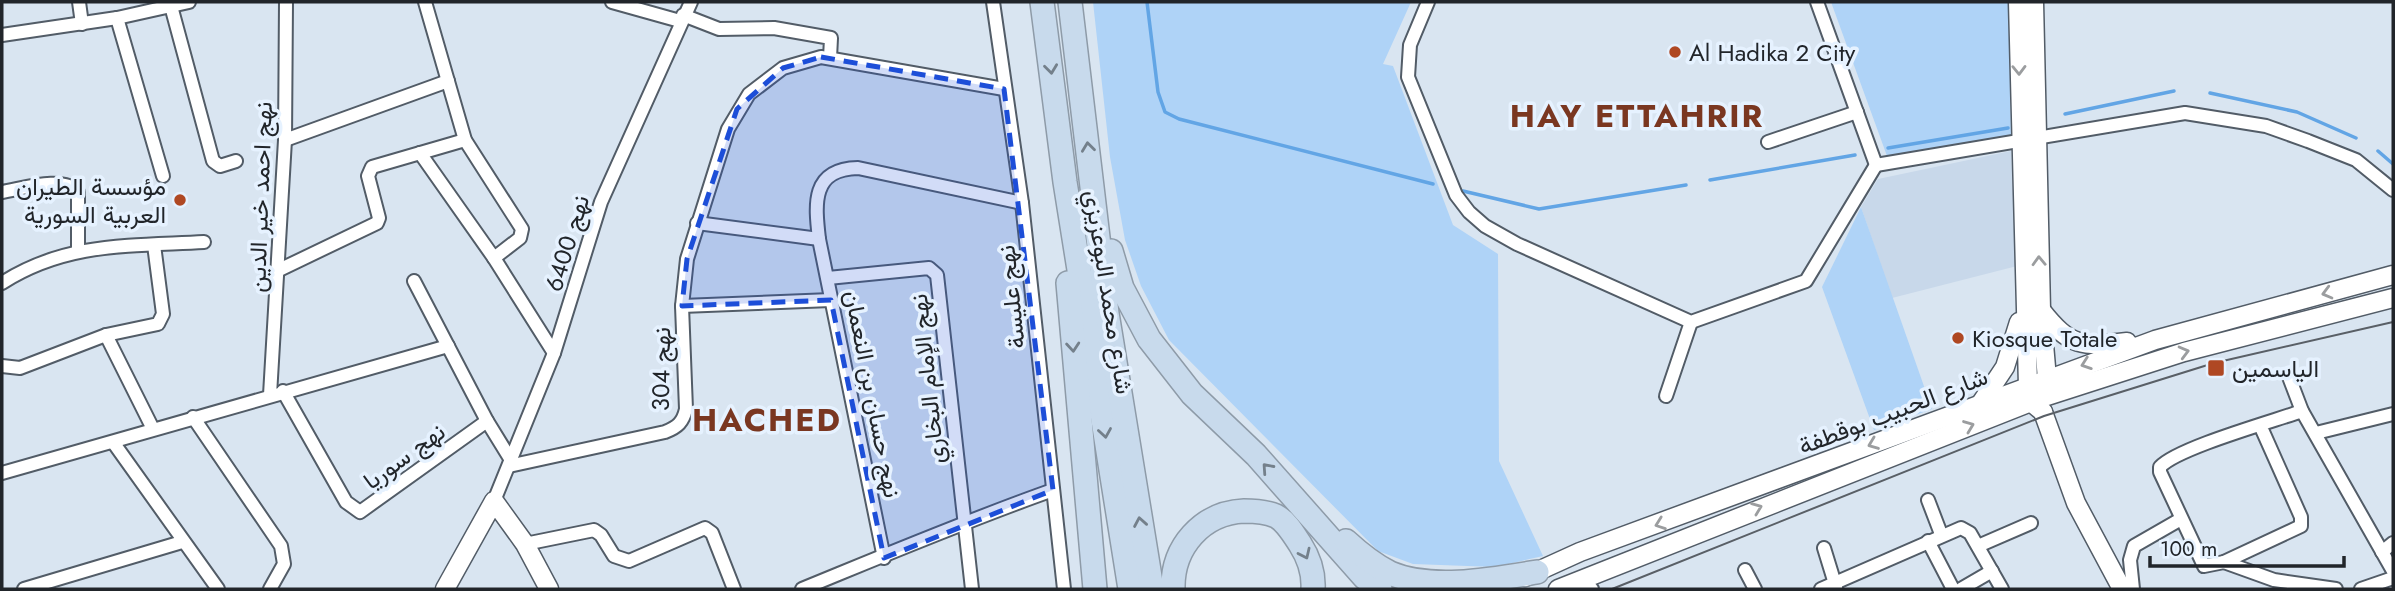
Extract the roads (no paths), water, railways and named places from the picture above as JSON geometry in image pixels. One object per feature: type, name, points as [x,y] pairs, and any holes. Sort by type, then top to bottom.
[{"type":"highway","name":"شارع محمد البوعزيزي","points":[[1042,2],[1065,181],[1097,315],[1152,589]]},
{"type":"highway","name":"شارع محمد البوعزيزي","points":[[1070,2],[1093,182],[1097,315],[1130,589]]},
{"type":"highway","points":[[1065,181],[1064,223],[1073,346],[1095,589]]},
{"type":"highway","points":[[1093,182],[1122,288],[1149,339],[1192,394],[1290,494],[1348,561],[1380,589]]},
{"type":"highway","points":[[1290,494],[1363,556],[1392,574],[1450,583],[1537,572]]},
{"type":"highway","points":[[1173,589],[1181,549],[1192,533],[1210,519],[1231,512],[1252,511],[1276,516],[1292,531],[1310,564],[1314,576],[1313,589]]},
{"type":"main road","points":[[2018,2],[2040,310],[2039,395]]},
{"type":"main road","points":[[2034,2],[2025,298],[2039,395],[2076,503],[2118,586]]},
{"type":"main road","name":"شارع الحبيب بوقطفة","points":[[1558,589],[1587,584],[2039,395],[2155,340],[2393,275]]},
{"type":"main road","points":[[1979,406],[2005,367],[2025,298]]},
{"type":"main road","name":"شارع الحبيب بوقطفة","points":[[1498,589],[1580,552],[1979,406],[2039,395],[2184,352],[2393,298]]},
{"type":"main road","points":[[2040,310],[2065,338],[2076,344],[2092,346],[2155,340]]},
{"type":"main road","points":[[445,589],[494,501],[525,544],[549,589]]},
{"type":"street","points":[[79,2],[82,24]]},
{"type":"street","points":[[2,35],[117,18],[142,7],[189,2]]},
{"type":"street","name":"نهج احمد خير الدين","points":[[270,395],[285,140],[286,2]]},
{"type":"street","points":[[425,2],[465,140],[522,229],[520,238],[494,258]]},
{"type":"street","points":[[612,2],[719,29],[774,28],[831,38],[830,58]]},
{"type":"street","name":"نهج 6400","points":[[494,501],[554,353],[601,202],[691,2]]},
{"type":"street","name":"نهج عليسة","points":[[993,2],[1022,203],[1064,589]]},
{"type":"street","points":[[1429,2],[1410,45],[1408,77],[1456,195],[1469,212],[1485,226],[1517,244],[1691,322],[1807,282],[1876,165]]},
{"type":"street","points":[[1816,2],[1876,165]]},
{"type":"street","points":[[171,6],[214,161],[220,166],[236,160]]},
{"type":"street","points":[[117,18],[163,176]]},
{"type":"street","name":"نهج 304","points":[[510,463],[676,428],[684,419],[686,409],[682,306],[687,259],[697,223],[737,109],[749,94],[783,68],[806,59],[830,58],[1004,89]]},
{"type":"street","points":[[285,140],[448,81]]},
{"type":"street","points":[[1768,142],[1857,112]]},
{"type":"street","points":[[1876,165],[2185,113],[2266,126],[2356,160],[2393,190]]},
{"type":"street","points":[[279,270],[377,223],[379,218],[369,171],[372,167],[465,140]]},
{"type":"street","points":[[420,153],[494,258],[554,353]]},
{"type":"street","name":"نهج حسان بن النعمان","points":[[884,558],[819,239],[816,211],[819,189],[825,179],[845,168],[882,172],[1022,203]]},
{"type":"street","points":[[2,192],[59,184],[74,187],[78,192],[78,250]]},
{"type":"street","points":[[697,223],[819,239]]},
{"type":"street","points":[[2,283],[44,261],[78,250],[204,242]]},
{"type":"street","points":[[2,366],[20,368],[106,335],[158,324],[161,319],[154,245]]},
{"type":"street","name":"نهج الإمام البخاري","points":[[828,278],[929,268],[937,275],[972,589]]},
{"type":"street","points":[[414,281],[510,463]]},
{"type":"street","points":[[682,306],[831,300]]},
{"type":"street","points":[[1667,396],[1691,322]]},
{"type":"street","points":[[106,335],[153,429]]},
{"type":"street","points":[[2,473],[448,346]]},
{"type":"street","points":[[2289,377],[2302,411],[2393,571]]},
{"type":"street","name":"نهج سوريا","points":[[283,391],[346,502],[360,512],[487,421]]},
{"type":"street","points":[[2260,425],[2301,517],[2301,526],[2224,562],[2207,566],[2202,564],[2160,472],[2163,463],[2260,425],[2302,411]]},
{"type":"street","points":[[2316,433],[2393,414]]},
{"type":"street","points":[[193,417],[281,546],[284,564],[270,589]]},
{"type":"street","points":[[113,442],[218,589]]},
{"type":"street","points":[[802,589],[884,558],[963,522],[1053,490]]},
{"type":"street","points":[[1928,500],[1941,534]]},
{"type":"street","points":[[2133,589],[2130,559],[2134,546],[2181,519]]},
{"type":"street","points":[[1978,546],[2031,523]]},
{"type":"street","points":[[525,544],[594,530],[601,535],[614,556],[629,561],[705,528],[712,533],[734,589]]},
{"type":"street","points":[[1821,589],[1835,586],[1941,534],[1965,529],[1978,546],[2001,589]]},
{"type":"street","points":[[1928,541],[1953,589]]},
{"type":"street","points":[[24,589],[182,542]]},
{"type":"street","points":[[2382,552],[2393,543]]},
{"type":"street","points":[[1824,548],[1835,586]]},
{"type":"street","points":[[2224,562],[2273,585],[2336,589]]},
{"type":"street","points":[[1745,570],[1755,589]]},
{"type":"street","points":[[1961,589],[1992,571]]},
{"type":"street","points":[[2361,589],[2393,578]]},
{"type":"waterway","points":[[1147,2],[1158,92],[1165,112],[1179,119],[1433,184]]},
{"type":"waterway","points":[[2065,114],[2174,91]]},
{"type":"waterway","points":[[2210,93],[2297,112],[2356,138]]},
{"type":"waterway","points":[[1888,148],[2008,128]]},
{"type":"waterway","points":[[2378,151],[2393,164]]},
{"type":"waterway","points":[[1710,180],[1855,155]]},
{"type":"waterway","points":[[1463,191],[1539,209],[1686,185]]},
{"type":"tram line","points":[[1612,589],[2044,416],[2214,363],[2393,322]]},
{"type":"place","name":"Al Hadika 2 City","points":[[1675,52]]},
{"type":"place","name":"مؤسسة الطيران العربية السورية","points":[[180,200]]},
{"type":"place","name":"Kiosque Totale","points":[[1958,338]]},
{"type":"place","name":"الياسمين","points":[[2216,368]]},
{"type":"district","name":"HAY ETTAHRIR","points":[[1637,116]]},
{"type":"district","name":"HACHED","points":[[767,420]]}]
